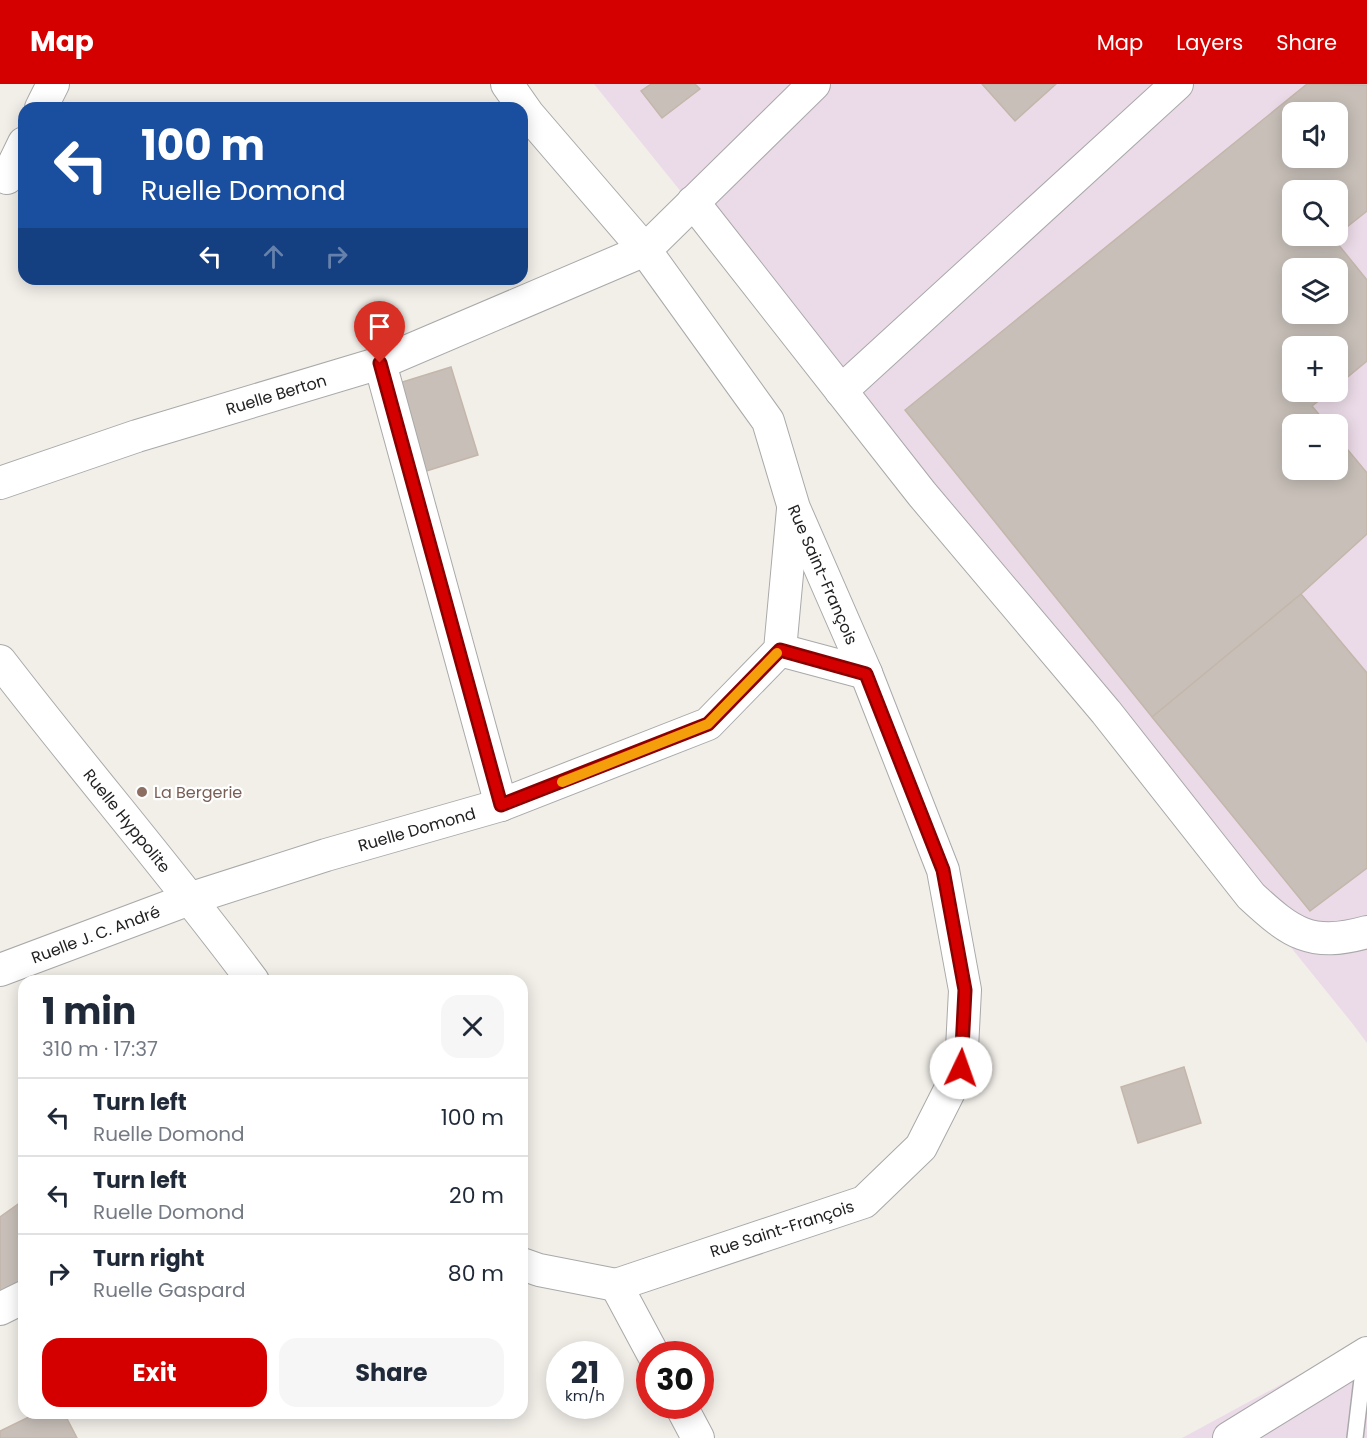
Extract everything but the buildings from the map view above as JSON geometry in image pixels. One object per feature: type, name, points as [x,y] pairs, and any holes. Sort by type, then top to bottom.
[{"type":"street","points":[[44,102],[53,84]]},
{"type":"street","name":"Rue Saint-François","points":[[507,84],[518,102]]},
{"type":"street","points":[[645,250],[814,84]]},
{"type":"street","points":[[841,391],[1177,84]]},
{"type":"street","name":"Rue Saint-François","points":[[528,117],[645,250],[768,421],[794,508],[866,674],[943,870],[965,990],[961,1068],[921,1147],[864,1202],[616,1285]]},
{"type":"street","points":[[10,177],[18,158]]},
{"type":"street","points":[[693,202],[922,495],[1106,712],[1251,896],[1276,919],[1312,939],[1349,937],[1367,932]]},
{"type":"street","name":"Ruelle Berton","points":[[0,483],[137,436],[380,363],[645,250]]},
{"type":"street","points":[[380,363],[501,805]]},
{"type":"street","points":[[794,508],[780,650],[866,674]]},
{"type":"street","name":"Ruelle Domond","points":[[192,898],[326,855],[501,805],[708,724],[780,650]]},
{"type":"street","name":"Ruelle Hyppolite","points":[[0,661],[63,744],[192,898],[249,975]]},
{"type":"street","name":"Ruelle J. C. André","points":[[0,970],[192,898]]},
{"type":"street","points":[[528,1266],[616,1285],[646,1341]]},
{"type":"street","points":[[0,1309],[18,1300]]},
{"type":"street","points":[[1229,1438],[1366,1354]]},
{"type":"street","points":[[688,1419],[698,1438]]},
{"type":"lane","points":[[1355,1438],[1366,1354]]},
{"type":"shaded area","points":[[594,84],[1367,84],[1367,1043],[1352,1023]]},
{"type":"shaded area","points":[[1367,1338],[1367,1438],[1182,1438]]},
{"type":"slow traffic","points":[[562,782],[708,724],[777,653]]},
{"type":"place","name":"La Bergerie","points":[[142,792]]},
{"type":"route","points":[[380,363],[501,805],[708,724],[780,650],[866,674],[943,870],[965,990],[961,1068]]}]
